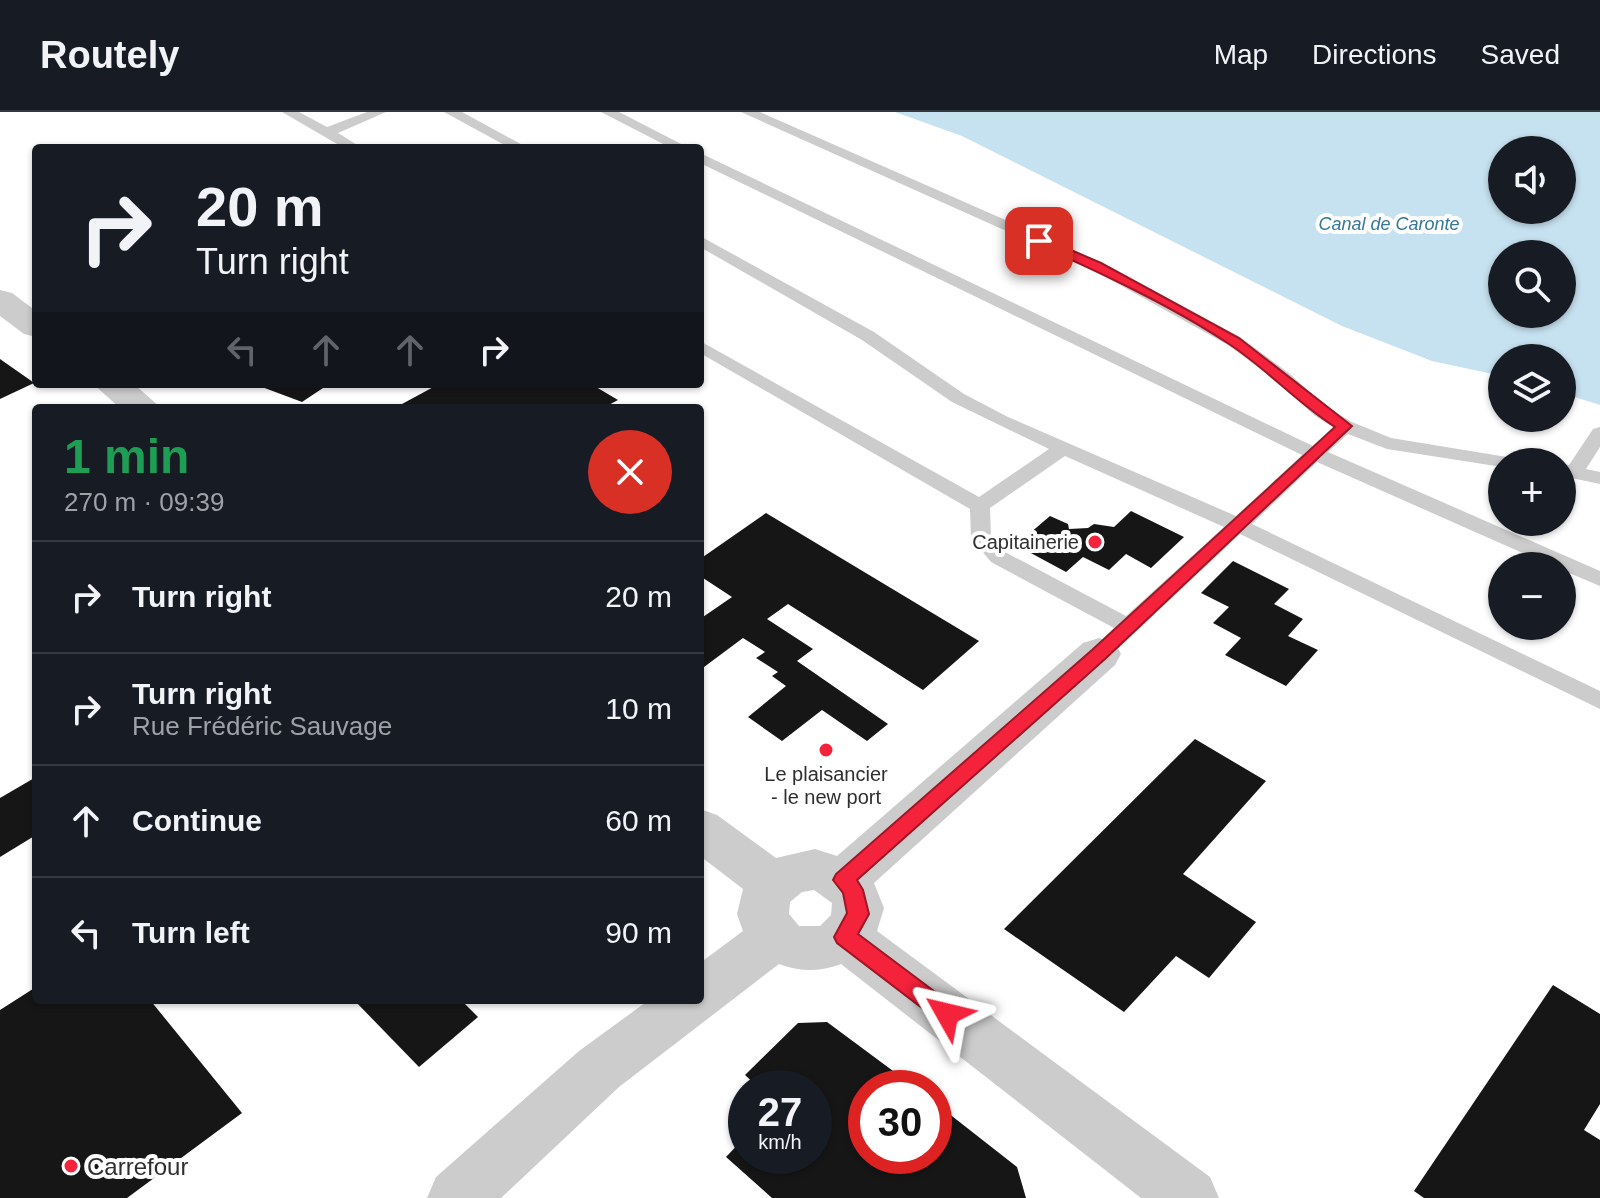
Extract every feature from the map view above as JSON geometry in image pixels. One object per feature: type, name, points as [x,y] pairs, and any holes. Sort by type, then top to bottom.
[{"type":"street","points":[[0,300],[32,324]]},
{"type":"street","points":[[116,388],[138,404]]},
{"type":"street","points":[[844,880],[1114,641]]},
{"type":"street","points":[[704,832],[772,883]]},
{"type":"street","points":[[815,869],[844,880],[853,890],[858,914],[845,937],[823,948],[786,944],[775,937],[762,917],[764,893],[772,883],[798,870],[815,869]]},
{"type":"street","points":[[704,991],[775,937]]},
{"type":"street","points":[[845,937],[1189,1198]]},
{"type":"street","points":[[457,1198],[599,1069],[686,1004]]},
{"type":"lane","points":[[289,112],[348,144]]},
{"type":"lane","points":[[328,132],[379,112]]},
{"type":"lane","points":[[451,112],[513,144]]},
{"type":"lane","points":[[608,112],[674,144]]},
{"type":"lane","points":[[748,112],[1097,266],[1234,341],[1284,378],[1320,411],[1345,426],[1387,443],[1488,459]]},
{"type":"lane","points":[[704,159],[1315,454],[1600,579]]},
{"type":"lane","points":[[704,243],[868,336],[958,398],[1061,450],[1148,484],[1238,525],[1600,701]]},
{"type":"lane","points":[[704,348],[980,506]]},
{"type":"lane","points":[[980,506],[981,538],[998,557],[1114,641],[1345,426]]},
{"type":"lane","points":[[1576,462],[1600,433]]},
{"type":"lane","points":[[980,506],[1061,450]]},
{"type":"lane","points":[[1576,473],[1600,478]]},
{"type":"water","name":"Canal de Caronte","points":[[895,112],[1600,112],[1600,405],[1576,397],[1576,344],[1488,344],[1488,373],[1432,361],[1342,326],[962,136]]},
{"type":"building","points":[[0,359],[32,384],[0,399]]},
{"type":"building","points":[[265,388],[323,388],[302,402]]},
{"type":"building","points":[[432,388],[598,388],[618,400],[610,404],[402,404]]},
{"type":"building","points":[[1131,511],[1184,537],[1151,568],[1126,554],[1109,570],[1083,557],[1066,572],[1016,545],[1050,516],[1068,524],[1069,529],[1088,528],[1094,524],[1114,527]]},
{"type":"building","points":[[766,513],[979,641],[923,690],[788,604],[767,619],[813,649],[797,661],[888,724],[867,741],[822,710],[782,741],[748,717],[786,686],[772,676],[778,672],[756,658],[765,652],[743,638],[704,667],[704,616],[732,597],[704,579],[704,556]]},
{"type":"building","points":[[1233,561],[1289,589],[1274,604],[1303,619],[1288,636],[1318,650],[1286,686],[1225,655],[1241,638],[1213,623],[1229,607],[1201,593]]},
{"type":"building","points":[[1195,739],[1266,781],[1183,874],[1256,922],[1209,978],[1176,956],[1124,1012],[1004,929]]},
{"type":"building","points":[[32,779],[32,837],[0,857],[0,798]]},
{"type":"building","points":[[1553,985],[1600,1014],[1600,1104],[1584,1130],[1600,1140],[1600,1198],[1424,1198],[1414,1191]]},
{"type":"building","points":[[32,990],[32,1004],[153,1004],[242,1113],[127,1198],[0,1198],[0,1010]]},
{"type":"building","points":[[358,1004],[465,1004],[478,1017],[419,1067]]},
{"type":"building","points":[[827,1022],[892,1070],[848,1070],[848,1174],[952,1174],[952,1116],[1017,1167],[1026,1198],[772,1198],[745,1174],[832,1174],[832,1070],[750,1070],[798,1023]]},
{"type":"place","name":"Capitainerie","points":[[1095,542]]},
{"type":"place","name":"Le plaisancier - le new port","points":[[826,750]]},
{"type":"place","name":"Carrefour","points":[[71,1166]]},
{"type":"route","points":[[947,1014],[845,937],[854,927],[858,914],[853,890],[844,880],[1099,654],[1345,426],[1320,411],[1284,378],[1234,341],[1097,266],[1039,241]]}]
